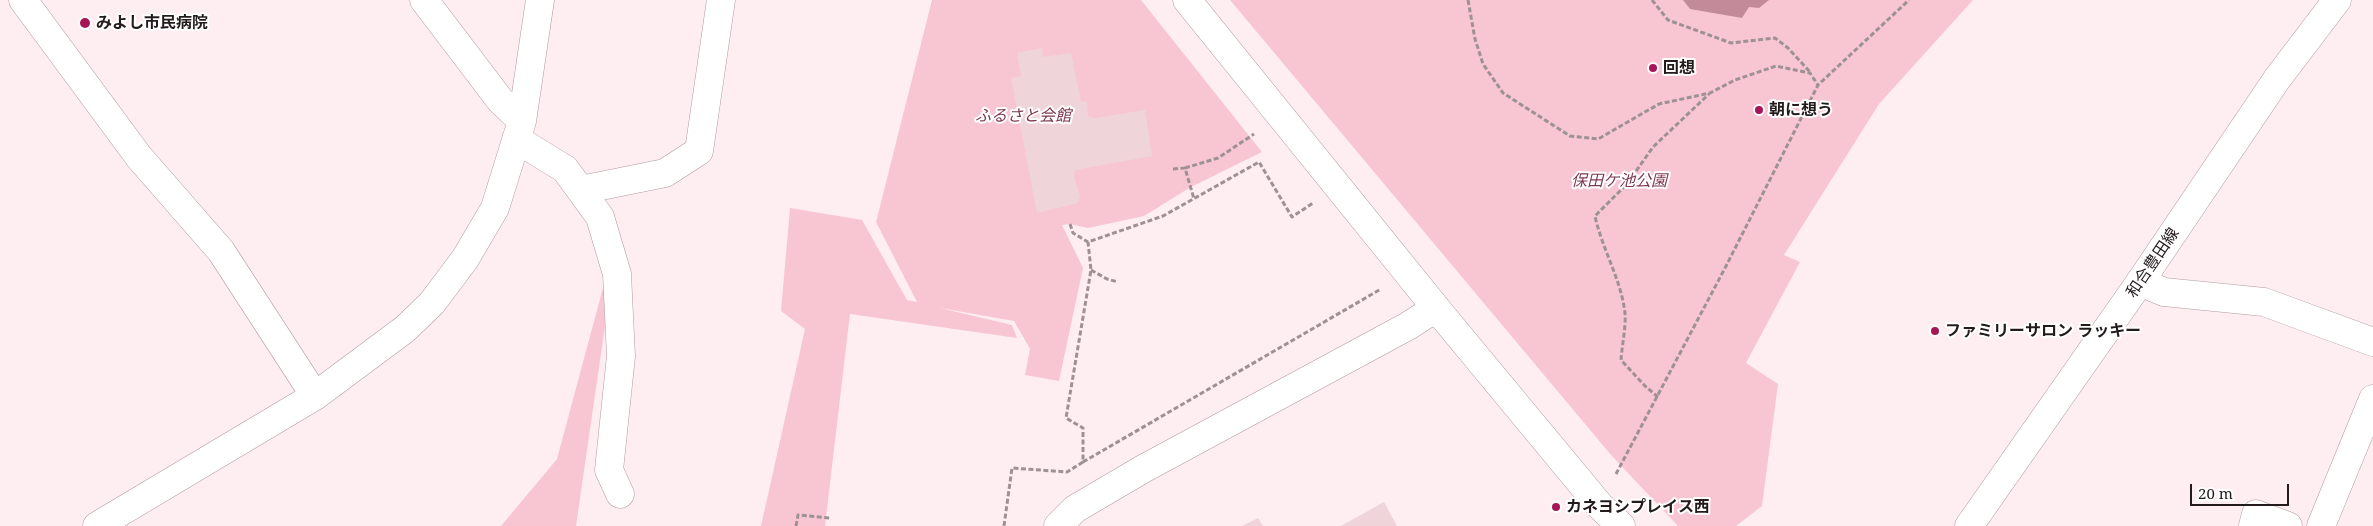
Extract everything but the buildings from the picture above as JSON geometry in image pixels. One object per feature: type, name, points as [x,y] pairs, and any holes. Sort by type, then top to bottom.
[{"type":"street","points":[[23,0],[139,157],[221,251],[315,396]]},
{"type":"street","points":[[424,0],[500,100],[519,130],[565,168],[600,217],[617,274],[621,356],[610,470],[620,494]]},
{"type":"street","points":[[97,526],[133,518],[315,396],[405,329],[432,303],[465,259],[495,208],[519,130],[540,0]]},
{"type":"street","points":[[581,190],[665,173],[699,151],[720,0]]},
{"type":"street","points":[[1187,0],[1436,308],[1600,506],[1621,526]]},
{"type":"street","name":"和合豊田線","points":[[1969,526],[2140,282],[2277,79],[2337,0]]},
{"type":"street","points":[[2140,282],[2164,292],[2264,302],[2373,342]]},
{"type":"street","points":[[1058,526],[1075,509],[1101,494],[1436,308]]},
{"type":"street","points":[[2321,526],[2373,398]]},
{"type":"street","points":[[2253,526],[2256,514],[2288,526]]},
{"type":"path","points":[[1468,0],[1475,39],[1483,64],[1503,93],[1570,136],[1598,140],[1659,104],[1710,93],[1735,80],[1776,66],[1810,72]]},
{"type":"path","points":[[1652,0],[1668,20],[1731,43],[1775,38],[1788,48],[1810,72],[1818,85]]},
{"type":"path","points":[[1616,474],[1658,397],[1818,85],[1909,0]]},
{"type":"path","points":[[1658,397],[1621,360],[1625,315],[1611,265],[1600,240],[1595,216],[1627,184],[1653,147],[1710,93]]},
{"type":"path","points":[[1173,169],[1185,168],[1218,158],[1259,130]]},
{"type":"path","points":[[1088,242],[1163,216],[1259,162],[1292,217],[1316,200]]},
{"type":"path","points":[[1185,168],[1194,199]]},
{"type":"path","points":[[1070,224],[1073,233],[1088,242]]},
{"type":"path","points":[[1088,242],[1091,270],[1066,418],[1083,428],[1083,462],[1101,494]]},
{"type":"path","points":[[1091,270],[1107,279],[1118,282]]},
{"type":"path","points":[[1004,526],[1012,468],[1067,472],[1388,285]]},
{"type":"path","points":[[796,526],[798,515],[830,518]]},
{"type":"green space","name":"ふるさと会館","points":[[932,0],[1141,0],[1262,152],[1191,187],[1144,216],[1088,228],[1070,224],[1062,225],[1083,268],[1059,381],[1025,375],[1030,349],[1014,321],[940,308],[1012,325],[1017,338],[850,314],[825,526],[761,526],[805,329],[781,311],[790,208],[862,220],[907,300],[917,302],[876,222]]},
{"type":"green space","name":"保田ケ池公園","points":[[1230,0],[1973,0],[1879,104],[1784,255],[1800,262],[1746,363],[1778,384],[1762,506],[1736,526],[1678,526],[1611,455]]},
{"type":"green space","points":[[604,284],[605,326],[576,526],[501,526],[557,459]]},
{"type":"shaded area","points":[[1683,0],[1769,0],[1759,8],[1749,7],[1742,18],[1690,9]]},
{"type":"place","name":"みよし市民病院","points":[[85,23]]},
{"type":"place","name":"回想","points":[[1653,68]]},
{"type":"place","name":"朝に想う","points":[[1759,110]]},
{"type":"place","name":"ファミリーサロン ラッキー","points":[[1935,331]]},
{"type":"place","name":"カネヨシプレイス西","points":[[1556,507]]}]
